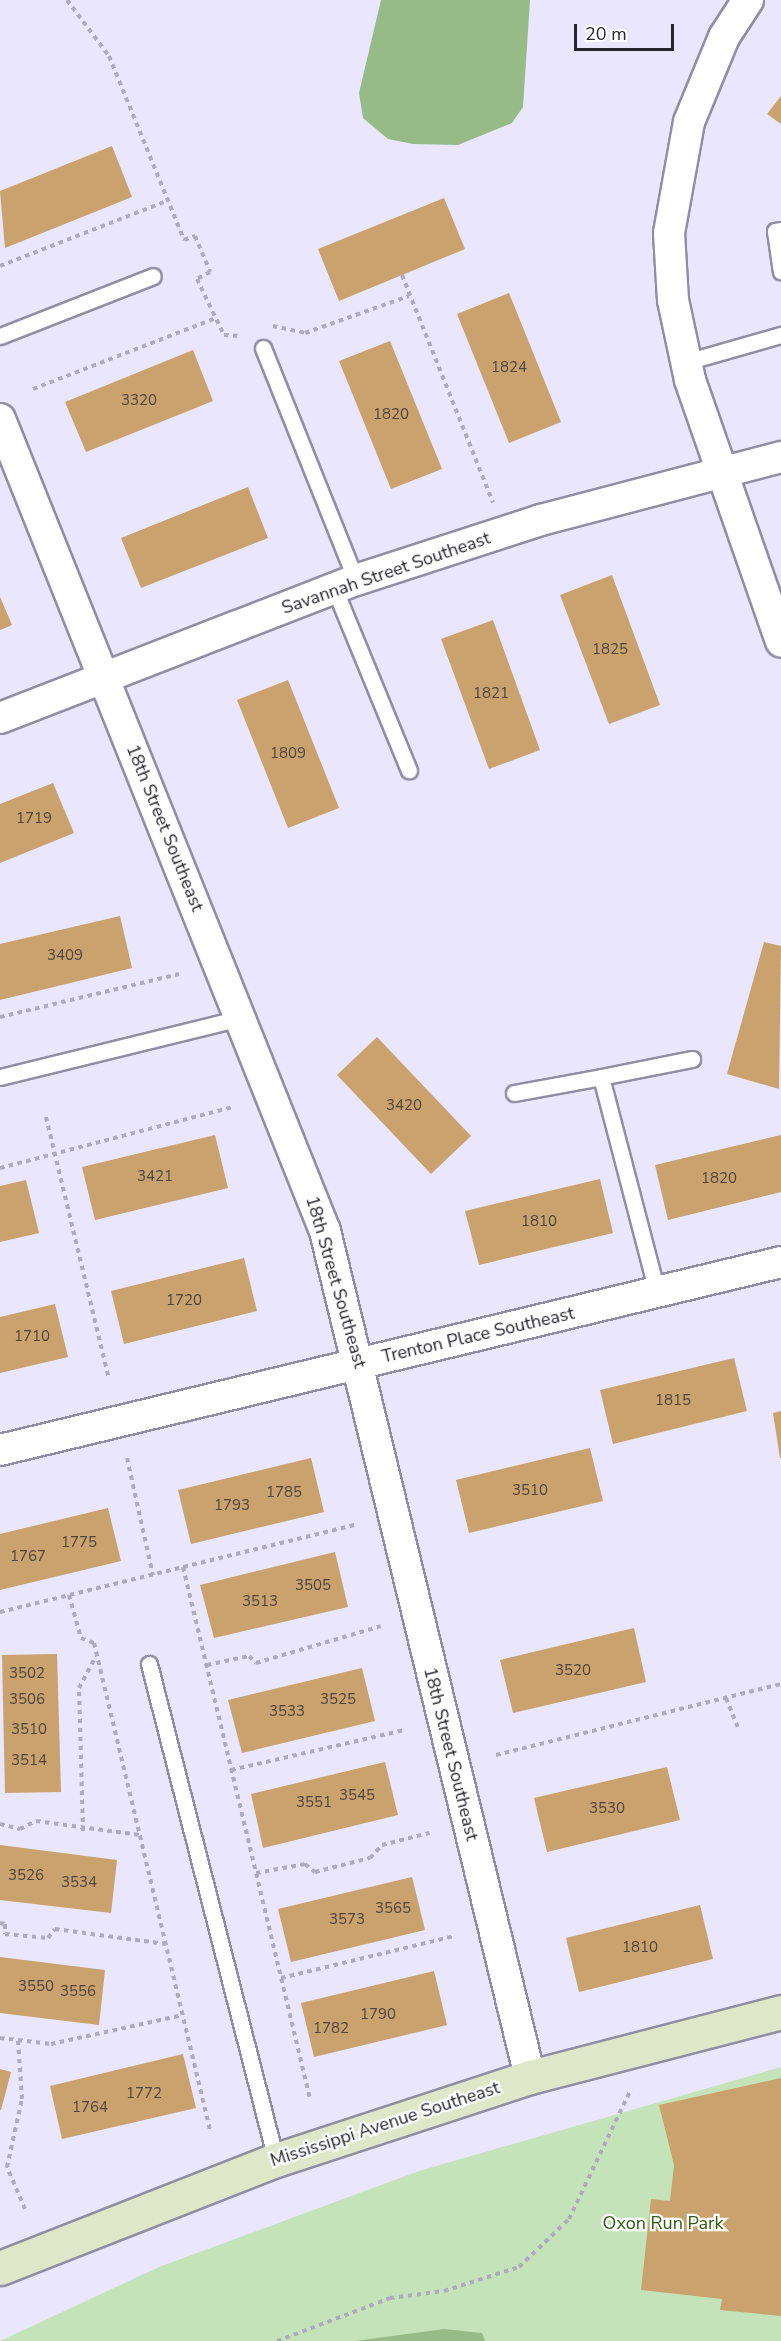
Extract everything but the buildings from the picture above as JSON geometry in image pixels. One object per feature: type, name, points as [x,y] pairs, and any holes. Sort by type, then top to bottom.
[{"type":"main road","name":"Mississippi Avenue Southeast","points":[[0,2268],[276,2160],[530,2077],[781,2012]]},
{"type":"street","points":[[748,0],[705,79],[674,188],[669,233],[673,300],[686,362],[721,471],[781,642]]},
{"type":"street","name":"18th Street Southeast","points":[[0,419],[325,1231],[360,1363],[530,2077]]},
{"type":"street","name":"Savannah Street Southeast","points":[[0,718],[345,585],[503,532],[721,471],[781,457]]},
{"type":"street","name":"Trenton Place Southeast","points":[[0,1450],[781,1262]]},
{"type":"lane","points":[[781,230],[775,231],[781,272]]},
{"type":"lane","points":[[0,336],[153,276]]},
{"type":"lane","points":[[686,362],[781,335]]},
{"type":"lane","points":[[263,348],[409,770]]},
{"type":"lane","points":[[0,1077],[241,1018]]},
{"type":"lane","points":[[514,1093],[692,1059]]},
{"type":"lane","points":[[601,1077],[657,1292]]},
{"type":"lane","points":[[149,1664],[276,2160]]},
{"type":"path","points":[[67,0],[109,56],[184,240],[195,236],[210,272],[197,279],[224,335],[245,335]]},
{"type":"path","points":[[0,266],[169,200]]},
{"type":"path","points":[[402,275],[503,532]]},
{"type":"path","points":[[263,329],[279,323],[305,333],[410,296]]},
{"type":"path","points":[[33,389],[216,318]]},
{"type":"path","points":[[0,1017],[179,974]]},
{"type":"path","points":[[0,1168],[232,1107]]},
{"type":"path","points":[[46,1117],[109,1379]]},
{"type":"path","points":[[127,1458],[153,1575]]},
{"type":"path","points":[[0,1611],[357,1524]]},
{"type":"path","points":[[183,1568],[310,2099]]},
{"type":"path","points":[[69,1595],[81,1638],[94,1644],[97,1655],[210,2129]]},
{"type":"path","points":[[207,1665],[249,1656],[256,1662],[381,1626]]},
{"type":"path","points":[[83,1831],[79,1688],[97,1655]]},
{"type":"path","points":[[496,1755],[781,1684]]},
{"type":"path","points":[[726,1698],[738,1727]]},
{"type":"path","points":[[231,1770],[404,1730]]},
{"type":"path","points":[[0,1824],[20,1828],[36,1821],[83,1831],[140,1835]]},
{"type":"path","points":[[256,1873],[305,1864],[315,1872],[370,1858],[382,1845],[429,1833]]},
{"type":"path","points":[[0,1923],[5,1924],[5,1934],[48,1938],[55,1929],[166,1944]]},
{"type":"path","points":[[281,1978],[454,1936]]},
{"type":"path","points":[[0,2038],[51,2044],[183,2015]]},
{"type":"path","points":[[18,2040],[22,2099],[7,2167],[25,2209]]},
{"type":"path","points":[[278,2341],[390,2298],[444,2291],[519,2267],[569,2219],[631,2089]]},
{"type":"green space","points":[[381,0],[530,0],[523,107],[512,123],[458,145],[413,144],[388,139],[363,118],[359,93]]},
{"type":"green space","name":"Oxon Run Park","points":[[781,2067],[781,2341],[0,2341],[159,2267],[419,2171]]},
{"type":"green space","points":[[444,2329],[482,2333],[485,2341],[355,2341]]}]
